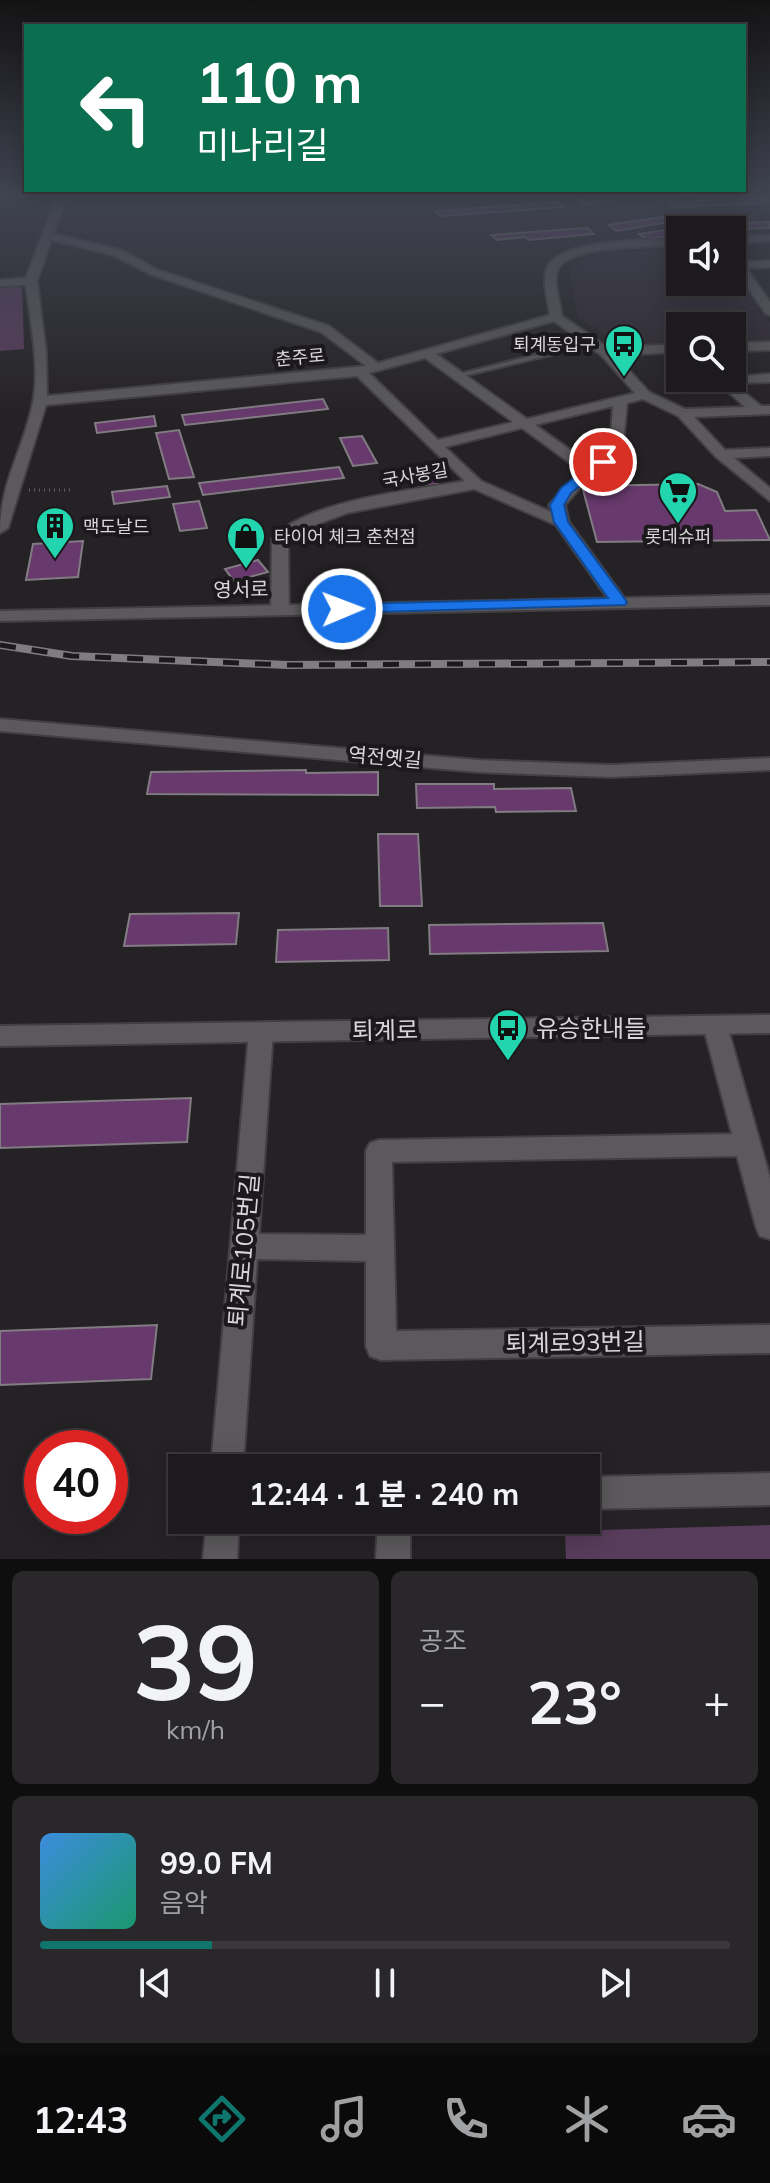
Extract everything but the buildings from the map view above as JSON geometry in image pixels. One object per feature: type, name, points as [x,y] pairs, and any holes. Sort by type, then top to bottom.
[{"type":"street","points":[[0,528],[40,401],[40,351],[31,281],[35,269]]},
{"type":"street","points":[[150,269],[325,329],[375,367]]},
{"type":"street","points":[[552,269],[556,317],[605,352],[644,395],[683,413],[721,454],[768,494]]},
{"type":"street","points":[[746,276],[769,309]]},
{"type":"street","points":[[0,283],[31,281]]},
{"type":"street","points":[[753,286],[770,286]]},
{"type":"street","name":"춘주로","points":[[40,401],[360,372],[556,317]]},
{"type":"street","points":[[746,347],[770,346]]},
{"type":"street","points":[[605,352],[666,349]]},
{"type":"street","points":[[426,353],[589,470]]},
{"type":"street","name":"국사봉길","points":[[360,372],[476,484]]},
{"type":"street","points":[[746,378],[770,378]]},
{"type":"street","points":[[739,392],[764,411]]},
{"type":"street","points":[[434,445],[644,395]]},
{"type":"street","points":[[619,602],[561,522],[557,505],[566,491],[589,470],[617,453],[620,400]]},
{"type":"street","points":[[683,413],[764,411]]},
{"type":"street","points":[[721,454],[770,452]]},
{"type":"street","points":[[476,484],[561,522]]},
{"type":"street","name":"국사봉길","points":[[280,610],[280,539],[289,528],[347,508],[476,484]]},
{"type":"street","name":"영서로","points":[[0,616],[770,600]]},
{"type":"street","name":"역전옛길","points":[[0,725],[478,766],[611,771],[770,764]]},
{"type":"street","name":"퇴계로","points":[[0,1036],[770,1024]]},
{"type":"street","points":[[715,1025],[770,1227]]},
{"type":"street","name":"퇴계로105번길","points":[[228,1454],[261,1032]]},
{"type":"street","points":[[243,1246],[380,1248],[379,1151],[749,1145]]},
{"type":"street","name":"퇴계로93번길","points":[[380,1248],[381,1346],[770,1339]]},
{"type":"street","points":[[600,1493],[770,1489]]},
{"type":"street","points":[[220,1559],[222,1534]]},
{"type":"street","points":[[393,1559],[394,1534]]},
{"type":"lane","points":[[459,375],[590,343]]},
{"type":"path","points":[[14,490],[71,490]]},
{"type":"shaded area","points":[[571,269],[666,269],[666,296],[746,296],[746,288],[770,322],[770,343],[746,344],[746,312],[666,312],[666,346],[622,346],[578,317]]},
{"type":"shaded area","points":[[22,285],[24,349],[0,351],[0,286]]},
{"type":"shaded area","points":[[770,1525],[770,1559],[566,1559],[565,1534],[600,1534],[600,1530]]},
{"type":"railway","points":[[0,645],[72,656],[287,665],[770,662]]},
{"type":"place","name":"퇴계동입구","points":[[624,378]]},
{"type":"place","name":"롯데슈퍼","points":[[678,525]]},
{"type":"place","name":"맥도날드","points":[[55,560]]},
{"type":"place","name":"타이어 체크 춘천점","points":[[246,570]]},
{"type":"place","name":"유승한내들","points":[[508,1062]]},
{"type":"route","points":[[342,609],[619,602],[561,522],[557,505],[566,491],[603,462]]}]
